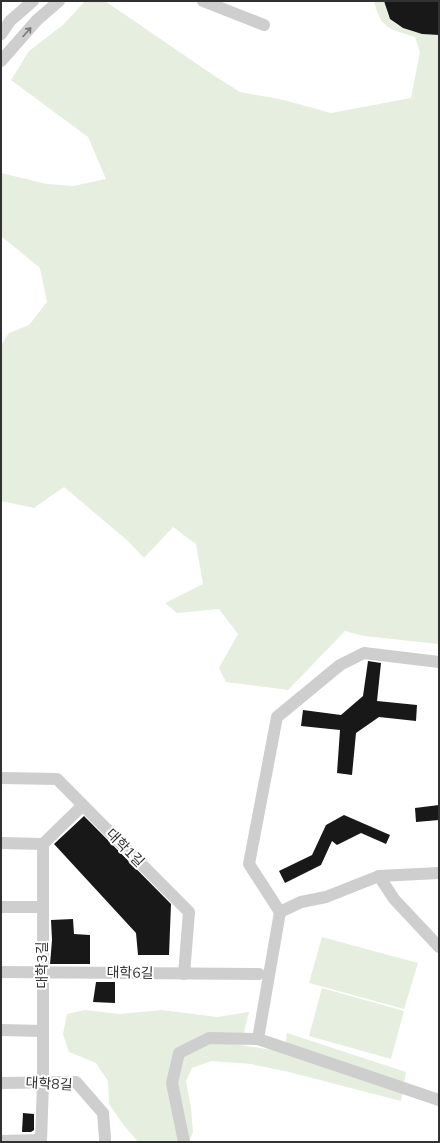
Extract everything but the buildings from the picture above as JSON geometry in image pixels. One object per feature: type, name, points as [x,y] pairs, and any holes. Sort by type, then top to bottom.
[{"type":"street","points":[[1,34],[10,21],[33,1]]},
{"type":"street","points":[[1,61],[37,20],[59,1]]},
{"type":"street","points":[[203,1],[264,25]]},
{"type":"street","points":[[258,1039],[280,912],[249,864],[277,717],[340,665],[364,653],[439,662]]},
{"type":"street","name":"대학1길","points":[[1,778],[57,779],[82,806],[189,912],[184,974]]},
{"type":"street","points":[[1,843],[43,844],[82,806]]},
{"type":"street","name":"대학3길","points":[[41,1141],[43,1082],[43,844]]},
{"type":"street","points":[[280,912],[301,902],[326,897],[379,876],[439,873]]},
{"type":"street","points":[[379,876],[394,899],[439,947]]},
{"type":"street","points":[[1,907],[42,907]]},
{"type":"street","name":"대학6길","points":[[1,972],[259,974]]},
{"type":"street","points":[[1,1030],[43,1031]]},
{"type":"street","points":[[184,1142],[172,1083],[179,1052],[209,1038],[258,1039],[439,1100]]},
{"type":"street","name":"대학8길","points":[[1,1082],[76,1082],[103,1113],[106,1138],[104,1142]]},
{"type":"street","points":[[1,1141],[41,1141]]},
{"type":"green space","points":[[85,1],[105,1],[240,92],[284,100],[331,113],[411,98],[420,52],[415,37],[392,29],[383,23],[374,1],[384,1],[390,19],[400,27],[420,33],[439,35],[439,644],[364,636],[345,631],[288,690],[226,682],[219,668],[238,634],[219,609],[177,613],[165,603],[203,584],[196,544],[173,527],[144,558],[128,541],[64,487],[34,508],[1,501],[1,345],[9,333],[29,325],[47,302],[40,268],[1,236],[1,173],[47,184],[73,186],[106,179],[88,137],[11,80],[29,51],[64,24]]},
{"type":"green space","points":[[322,937],[418,963],[404,1009],[309,983]]},
{"type":"green space","points":[[322,988],[404,1011],[391,1059],[309,1036]]},
{"type":"green space","points":[[85,1010],[120,1014],[162,1010],[217,1017],[249,1012],[241,1045],[284,1052],[287,1033],[406,1072],[401,1101],[289,1072],[251,1064],[211,1061],[192,1068],[186,1081],[191,1108],[193,1132],[189,1142],[138,1142],[109,1104],[108,1081],[96,1063],[69,1052],[63,1034],[67,1014]]}]
